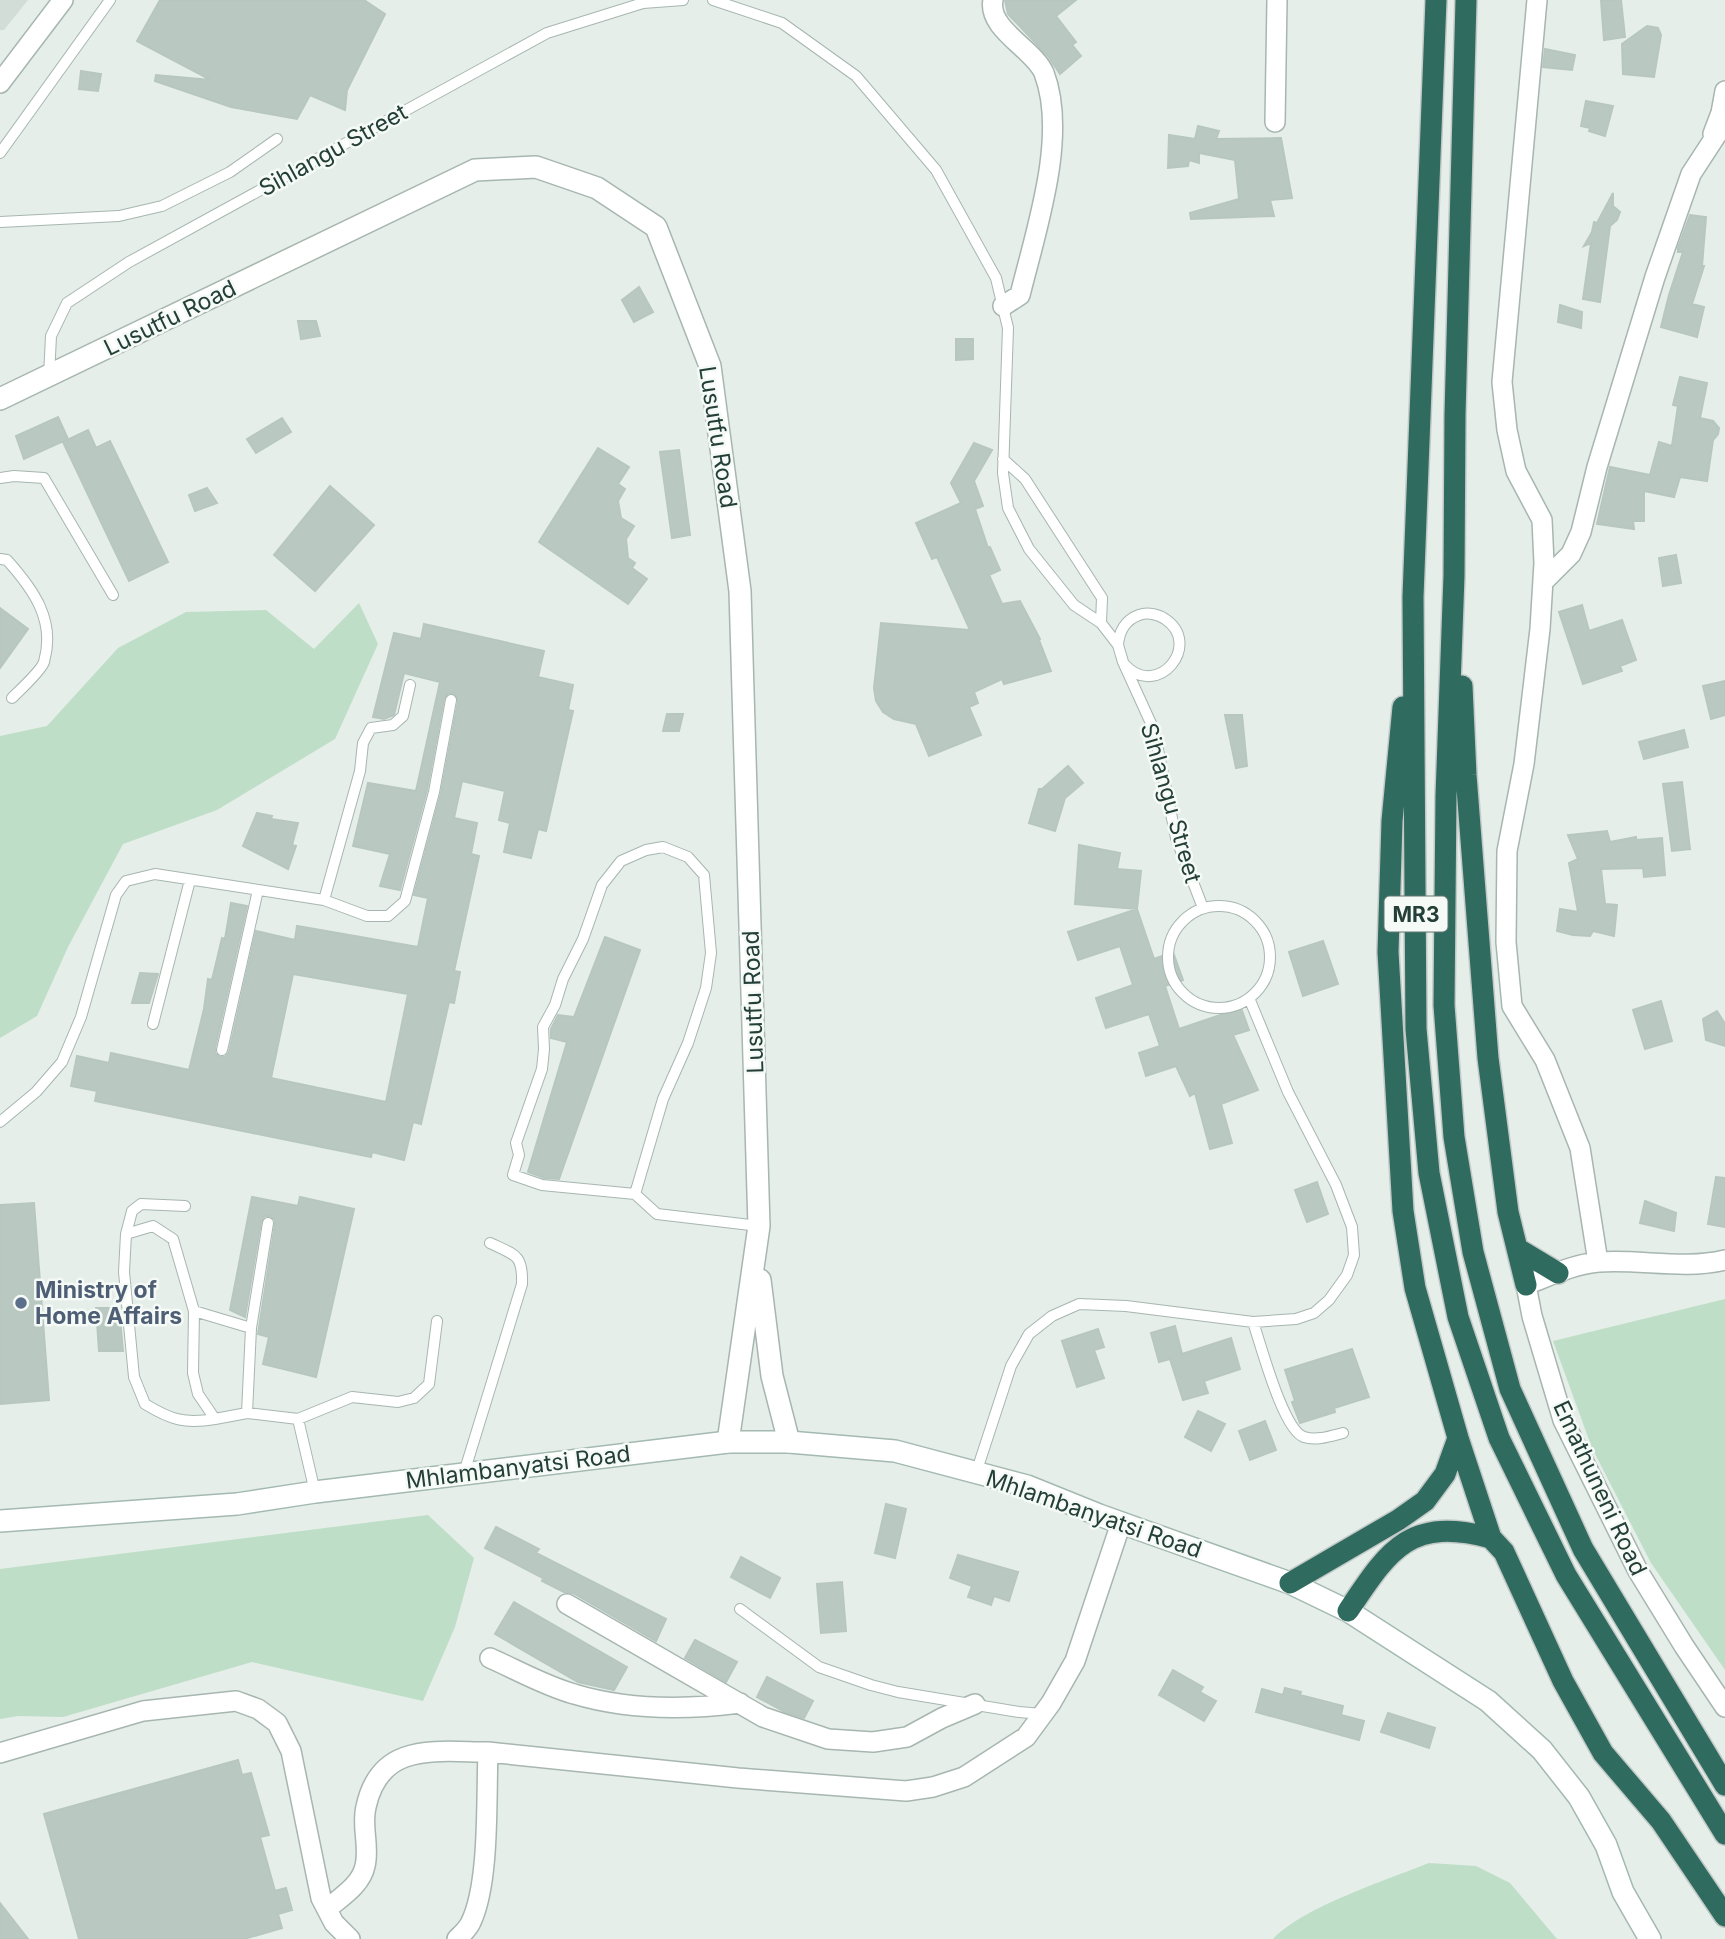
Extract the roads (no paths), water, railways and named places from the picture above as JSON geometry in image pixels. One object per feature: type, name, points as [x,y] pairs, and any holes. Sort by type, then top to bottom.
[{"type":"highway","name":"MR3","points":[[1436,0],[1413,597],[1416,1029],[1429,1173],[1458,1317],[1499,1438],[1566,1575],[1725,1834]]},
{"type":"highway","name":"MR3","points":[[1466,0],[1455,415],[1454,576],[1446,796],[1444,1005],[1454,1138],[1474,1252],[1510,1389],[1583,1549],[1700,1739],[1725,1785]]},
{"type":"highway","points":[[1454,576],[1488,1058],[1508,1212],[1526,1285]]},
{"type":"highway","points":[[1413,597],[1392,821],[1388,965],[1402,1210],[1415,1288],[1458,1438],[1491,1538],[1504,1552],[1563,1681],[1603,1753],[1661,1821],[1725,1916]]},
{"type":"highway","points":[[1518,1250],[1558,1273]]},
{"type":"highway","points":[[1290,1583],[1398,1520],[1425,1501],[1445,1474],[1458,1438]]},
{"type":"highway","points":[[1348,1611],[1380,1564],[1399,1545],[1425,1534],[1452,1530],[1491,1538]]},
{"type":"street","points":[[0,83],[63,0]]},
{"type":"street","points":[[993,0],[992,6],[998,22],[1043,70],[1054,110],[1051,160],[1020,295],[1003,306]]},
{"type":"street","points":[[1275,122],[1277,0]]},
{"type":"street","points":[[1537,0],[1502,382],[1507,430],[1517,471],[1542,520],[1543,582],[1524,764],[1507,851],[1506,942],[1512,1006],[1545,1060],[1580,1148],[1598,1262]]},
{"type":"street","points":[[1708,145],[1721,113],[1725,91]]},
{"type":"street","points":[[1543,582],[1570,554],[1581,532],[1597,467],[1655,277],[1691,174],[1725,122]]},
{"type":"street","name":"Lusutfu Road","points":[[0,399],[475,170],[536,167],[597,188],[656,227],[710,366],[740,592],[759,1226],[728,1442]]},
{"type":"street","name":"Lusutfu Road","points":[[757,1254],[772,1376],[789,1442]]},
{"type":"street","points":[[1526,1285],[1598,1262],[1706,1264],[1725,1260]]},
{"type":"street","name":"Emathuneni Road","points":[[1526,1285],[1532,1316],[1563,1420],[1638,1571],[1725,1707]]},
{"type":"street","name":"Mhlambanyatsi Road","points":[[0,1521],[237,1504],[315,1492],[728,1442],[789,1442],[895,1451],[1027,1486],[1121,1523],[1290,1583],[1348,1611],[1488,1701],[1542,1750],[1579,1797],[1606,1845],[1623,1892],[1650,1939]]},
{"type":"street","points":[[327,1909],[356,1884],[365,1867],[365,1808],[376,1782],[388,1766],[418,1752],[488,1752],[738,1778],[906,1791],[933,1787],[964,1777],[1026,1737],[1043,1714],[1075,1661],[1121,1523]]},
{"type":"street","points":[[567,1604],[763,1717],[828,1739],[873,1742],[907,1737],[975,1704]]},
{"type":"street","points":[[490,1658],[573,1694],[640,1707],[702,1708],[740,1703]]},
{"type":"street","points":[[0,1753],[143,1711],[236,1701],[258,1709],[277,1723],[291,1751],[321,1898],[334,1923],[350,1939]]},
{"type":"street","points":[[457,1939],[470,1925],[479,1900],[486,1826],[488,1752]]},
{"type":"lane","points":[[0,153],[110,0]]},
{"type":"lane","name":"Sihlangu Street","points":[[49,376],[51,336],[67,303],[129,262],[547,33],[643,3],[683,0]]},
{"type":"lane","name":"Sihlangu Street","points":[[713,0],[782,23],[856,76],[936,170],[996,278],[1008,328],[1003,459],[1008,508],[1029,550],[1074,605],[1101,624],[1118,645],[1154,730],[1176,838],[1203,908]]},
{"type":"lane","points":[[0,222],[119,216],[162,206],[230,172],[277,139]]},
{"type":"lane","points":[[1003,459],[1025,479],[1102,598],[1101,624]]},
{"type":"lane","points":[[0,478],[44,478],[113,595]]},
{"type":"lane","points":[[0,559],[8,560],[30,585],[47,624],[44,664],[12,698]]},
{"type":"lane","points":[[1118,645],[1123,626],[1139,615],[1149,614],[1167,620],[1178,636],[1178,655],[1166,671],[1147,676],[1138,674],[1123,662]]},
{"type":"lane","points":[[324,900],[360,771],[363,743],[372,728],[393,725],[404,716],[410,685]]},
{"type":"lane","points":[[0,1122],[36,1092],[62,1062],[81,1017],[116,895],[126,881],[155,874],[324,900],[367,916],[388,916],[405,901],[434,792],[451,700]]},
{"type":"lane","points":[[635,1194],[663,1099],[688,1043],[706,989],[711,953],[704,875],[688,857],[663,847],[646,850],[621,861],[602,885],[583,939],[543,1027],[542,1069],[516,1143],[519,1155],[513,1175],[542,1185],[635,1194],[657,1214],[759,1226]]},
{"type":"lane","points":[[153,1024],[190,880]]},
{"type":"lane","points":[[222,1050],[258,890]]},
{"type":"lane","points":[[1217,905],[1238,910],[1256,922],[1265,934],[1270,962],[1267,976],[1260,989],[1235,1006],[1219,1009],[1203,1006],[1189,999],[1173,980],[1167,956],[1170,940],[1177,926],[1189,915],[1203,908],[1217,905]]},
{"type":"lane","points":[[976,1473],[1011,1366],[1029,1334],[1052,1316],[1079,1304],[1126,1306],[1253,1322],[1296,1319],[1314,1312],[1329,1300],[1347,1275],[1354,1255],[1352,1227],[1336,1185],[1288,1092],[1249,999]]},
{"type":"lane","points":[[185,1206],[141,1204],[132,1211],[124,1272],[134,1377],[145,1404],[179,1421],[197,1422],[247,1413],[298,1419],[352,1398],[398,1402],[414,1398],[429,1384],[438,1321]]},
{"type":"lane","points":[[247,1413],[251,1328],[268,1223]]},
{"type":"lane","points":[[127,1234],[153,1226],[173,1239],[194,1311],[193,1373],[198,1394],[215,1419]]},
{"type":"lane","points":[[464,1474],[522,1284],[523,1266],[515,1255],[490,1243]]},
{"type":"lane","points":[[194,1311],[251,1328]]},
{"type":"lane","points":[[1253,1322],[1286,1419],[1301,1436],[1314,1439],[1343,1433]]},
{"type":"lane","points":[[298,1419],[315,1492]]},
{"type":"lane","points":[[740,1609],[819,1667],[898,1692],[1043,1714]]},
{"type":"place","name":"Ministry of Home Affairs","points":[[21,1303]]}]
